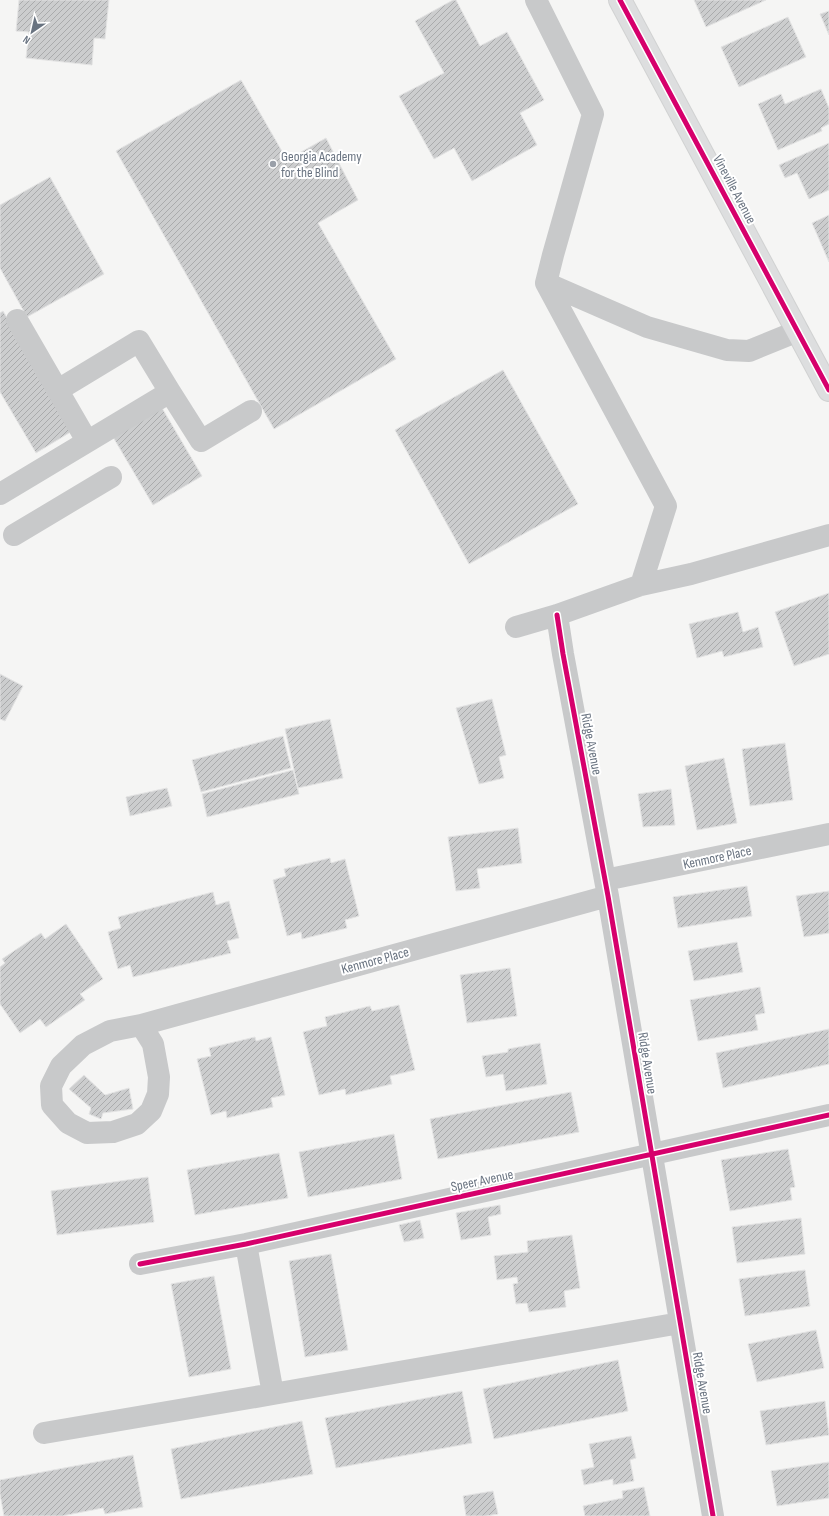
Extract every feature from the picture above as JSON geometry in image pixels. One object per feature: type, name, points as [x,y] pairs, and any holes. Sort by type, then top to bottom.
[{"type":"main road","name":"Vineville Avenue","points":[[620,0],[829,390]]},
{"type":"street","points":[[536,0],[593,114],[546,283],[666,506],[641,585]]},
{"type":"street","points":[[546,283],[647,327],[727,350],[749,351],[798,331]]},
{"type":"street","points":[[17,320],[87,441]]},
{"type":"street","points":[[58,390],[139,341],[202,441],[251,412]]},
{"type":"street","points":[[0,494],[170,392]]},
{"type":"street","points":[[14,535],[111,477]]},
{"type":"street","points":[[516,627],[557,615],[641,585],[691,574],[829,535]]},
{"type":"street","name":"Ridge Avenue","points":[[557,615],[606,888],[713,1516]]},
{"type":"street","name":"Kenmore Place","points":[[141,1025],[606,888],[829,834]]},
{"type":"street","points":[[141,1025],[153,1044],[159,1077],[158,1094],[151,1111],[137,1124],[113,1132],[87,1133],[68,1123],[52,1105],[51,1086],[61,1066],[83,1045],[110,1031],[141,1025]]},
{"type":"street","name":"Speer Avenue","points":[[140,1264],[246,1244],[829,1116]]},
{"type":"street","points":[[246,1244],[273,1394]]},
{"type":"street","points":[[44,1433],[680,1323]]},
{"type":"building","points":[[19,0],[109,0],[105,39],[94,38],[92,65],[26,58],[29,32],[16,31]]},
{"type":"building","points":[[453,0],[456,0],[480,46],[507,32],[544,100],[520,113],[537,145],[472,181],[454,148],[434,159],[399,96],[444,73],[415,21]]},
{"type":"building","points":[[694,0],[766,0],[706,27]]},
{"type":"building","points":[[829,11],[829,35],[820,14]]},
{"type":"building","points":[[788,17],[806,57],[739,87],[721,47]]},
{"type":"building","points":[[241,80],[287,160],[326,138],[358,200],[318,223],[396,359],[274,429],[116,151]]},
{"type":"building","points":[[821,89],[829,108],[829,124],[821,128],[822,131],[778,150],[758,104],[781,94],[785,104]]},
{"type":"building","points":[[829,143],[829,190],[809,199],[797,173],[785,178],[779,165]]},
{"type":"building","points":[[50,177],[104,274],[27,317],[0,268],[0,205]]},
{"type":"building","points":[[829,215],[829,262],[812,223]]},
{"type":"building","points":[[3,311],[74,430],[36,453],[0,392],[0,313]]},
{"type":"building","points":[[503,370],[578,504],[469,564],[395,430]]},
{"type":"building","points":[[162,408],[202,476],[153,505],[113,437]]},
{"type":"building","points":[[829,593],[829,654],[794,666],[775,612]]},
{"type":"building","points":[[738,612],[743,632],[758,627],[763,647],[724,657],[722,651],[697,658],[689,624]]},
{"type":"building","points":[[0,674],[23,686],[5,721],[0,719]]},
{"type":"building","points":[[492,699],[506,755],[499,757],[504,778],[479,784],[456,708]]},
{"type":"building","points":[[330,719],[343,778],[298,788],[285,729]]},
{"type":"building","points":[[283,736],[291,768],[201,792],[192,760]]},
{"type":"building","points":[[785,743],[793,800],[750,806],[742,749]]},
{"type":"building","points":[[724,758],[737,823],[697,830],[685,766]]},
{"type":"building","points":[[293,770],[299,794],[207,817],[202,794]]},
{"type":"building","points":[[167,788],[172,806],[130,816],[126,797]]},
{"type":"building","points":[[671,789],[675,825],[643,827],[638,794]]},
{"type":"building","points":[[518,828],[522,863],[477,869],[480,888],[456,891],[448,837]]},
{"type":"building","points":[[330,858],[331,863],[345,859],[359,916],[345,920],[347,928],[302,939],[301,932],[287,936],[273,880],[286,876],[284,869]]},
{"type":"building","points":[[747,886],[752,916],[678,928],[673,897]]},
{"type":"building","points":[[829,891],[829,933],[804,937],[796,896]]},
{"type":"building","points":[[213,892],[216,905],[229,901],[239,938],[227,941],[231,953],[133,977],[130,965],[118,969],[108,932],[121,928],[118,917]]},
{"type":"building","points":[[66,924],[103,979],[80,994],[85,1000],[46,1027],[40,1019],[20,1033],[0,1004],[0,967],[5,963],[2,959],[41,933],[45,939]]},
{"type":"building","points":[[737,942],[743,972],[694,981],[688,951]]},
{"type":"building","points":[[510,968],[517,1016],[467,1023],[460,975]]},
{"type":"building","points":[[760,987],[765,1013],[755,1015],[758,1030],[698,1041],[690,1000]]},
{"type":"building","points":[[399,1005],[415,1070],[390,1076],[392,1084],[346,1095],[345,1089],[319,1095],[303,1032],[327,1026],[325,1017],[370,1006],[372,1011]]},
{"type":"building","points":[[829,1029],[829,1064],[723,1088],[716,1053]]},
{"type":"building","points":[[255,1037],[256,1041],[271,1037],[285,1095],[271,1098],[273,1107],[227,1118],[226,1111],[211,1115],[197,1059],[211,1056],[209,1048]]},
{"type":"building","points":[[540,1043],[547,1084],[506,1091],[503,1074],[486,1077],[482,1056],[508,1052],[508,1049]]},
{"type":"building","points":[[84,1075],[105,1095],[129,1088],[133,1109],[103,1113],[101,1119],[89,1114],[91,1108],[69,1089]]},
{"type":"building","points":[[571,1092],[579,1132],[438,1159],[430,1119]]},
{"type":"building","points":[[394,1134],[402,1179],[308,1197],[299,1152]]},
{"type":"building","points":[[788,1149],[795,1187],[790,1188],[792,1200],[730,1211],[721,1160]]},
{"type":"building","points":[[279,1153],[288,1198],[195,1215],[187,1170]]},
{"type":"building","points":[[148,1177],[154,1222],[57,1235],[51,1191]]},
{"type":"building","points":[[500,1205],[501,1214],[488,1217],[491,1235],[461,1240],[456,1213]]},
{"type":"building","points":[[801,1218],[805,1254],[737,1263],[732,1227]]},
{"type":"building","points":[[420,1220],[424,1238],[404,1242],[399,1225]]},
{"type":"building","points":[[572,1235],[580,1288],[564,1291],[566,1307],[529,1312],[527,1303],[516,1304],[513,1284],[518,1283],[517,1277],[497,1280],[494,1256],[528,1252],[527,1241]]},
{"type":"building","points":[[331,1254],[348,1350],[305,1357],[289,1261]]},
{"type":"building","points":[[805,1270],[810,1306],[745,1316],[739,1279]]},
{"type":"building","points":[[214,1276],[231,1369],[189,1377],[171,1284]]},
{"type":"building","points":[[816,1330],[824,1368],[757,1382],[748,1344]]},
{"type":"building","points":[[618,1360],[628,1411],[494,1439],[483,1389]]},
{"type":"building","points":[[462,1391],[472,1443],[336,1468],[325,1418]]},
{"type":"building","points":[[825,1401],[829,1435],[766,1445],[760,1411]]},
{"type":"building","points":[[302,1421],[313,1474],[181,1499],[171,1449]]},
{"type":"building","points":[[631,1436],[636,1458],[630,1460],[634,1481],[613,1485],[613,1479],[584,1485],[581,1470],[594,1467],[589,1444]]},
{"type":"building","points":[[133,1455],[143,1507],[105,1514],[103,1508],[62,1516],[4,1516],[0,1494],[0,1480]]},
{"type":"building","points":[[829,1462],[829,1498],[777,1506],[771,1471]]},
{"type":"building","points":[[644,1487],[650,1516],[585,1516],[583,1506],[623,1498],[622,1491]]},
{"type":"building","points":[[493,1491],[498,1514],[486,1516],[466,1516],[463,1496]]},
{"type":"cycle path","points":[[620,0],[829,390]]},
{"type":"cycle path","points":[[557,615],[608,896],[713,1516]]},
{"type":"cycle path","points":[[140,1264],[246,1244],[829,1115]]},
{"type":"place","name":"Georgia Academy for the Blind","points":[[273,164]]}]
